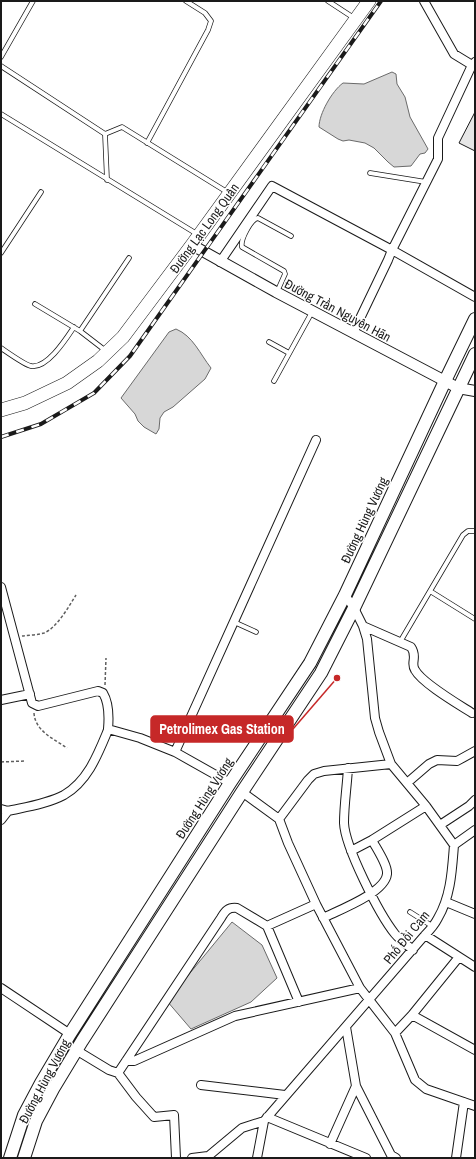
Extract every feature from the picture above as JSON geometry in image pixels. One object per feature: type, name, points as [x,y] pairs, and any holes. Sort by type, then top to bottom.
[{"type":"highway","name":"Đường Lạc Long Quân","points":[[1,410],[25,403],[67,383],[108,352],[135,322],[369,1]]},
{"type":"main road","name":"Đường Hùng Vương","points":[[10,1158],[24,1115],[70,1034],[230,783],[310,663],[344,595],[444,381],[475,319]]},
{"type":"main road","name":"Đường Hùng Vương","points":[[24,1158],[36,1121],[76,1050],[242,792],[321,673],[354,608],[475,354]]},
{"type":"main road","points":[[149,910],[161,918]]},
{"type":"street","points":[[353,333],[392,250],[438,159],[438,138],[474,64],[454,54],[424,1]]},
{"type":"street","points":[[220,262],[272,186],[392,250],[475,297]]},
{"type":"street","name":"Đường Trần Nguyên Hãn","points":[[195,240],[220,262],[444,381],[458,388],[475,391]]},
{"type":"street","points":[[175,752],[316,440]]},
{"type":"street","points":[[1,820],[4,810],[52,800],[64,795],[75,786],[87,773],[97,757],[108,730],[107,705],[103,693],[98,691],[38,706],[32,703],[2,591]]},
{"type":"street","points":[[344,595],[354,608],[363,626],[367,639],[375,718],[391,764],[426,806],[454,845],[475,830]]},
{"type":"street","points":[[363,626],[410,647],[414,652],[413,668],[417,674],[437,690],[472,713]]},
{"type":"street","points":[[1,700],[30,694]]},
{"type":"street","points":[[108,730],[140,738],[175,752],[230,783]]},
{"type":"street","points":[[407,783],[429,764],[437,760],[456,761],[475,751]]},
{"type":"street","points":[[279,819],[314,774],[324,771],[391,764]]},
{"type":"street","points":[[348,768],[344,823],[348,843],[372,894],[396,935],[413,950]]},
{"type":"street","points":[[242,792],[279,819],[288,843],[323,918],[360,988],[395,1033],[415,1080],[426,1089],[475,1106]]},
{"type":"street","points":[[440,824],[469,806],[475,800]]},
{"type":"street","points":[[351,851],[372,840],[426,806]]},
{"type":"street","points":[[323,918],[372,894],[384,881],[387,874],[386,866],[372,840]]},
{"type":"street","name":"Phố Đồi Cam","points":[[257,1158],[265,1119],[413,950],[438,918],[446,902],[451,881],[454,845]]},
{"type":"street","points":[[446,902],[475,914]]},
{"type":"street","points":[[267,926],[316,904]]},
{"type":"street","points":[[118,1073],[163,1002],[226,910],[236,908],[267,926],[299,1002]]},
{"type":"street","points":[[425,935],[475,967]]},
{"type":"street","points":[[395,1033],[412,1015],[459,957]]},
{"type":"street","points":[[1,988],[70,1034]]},
{"type":"street","points":[[126,1061],[134,1061],[235,1016],[360,988]]},
{"type":"street","points":[[412,1015],[475,1050]]},
{"type":"street","points":[[346,1027],[356,1086],[392,1157]]},
{"type":"street","points":[[76,1050],[118,1073],[136,1097],[154,1117],[174,1115],[176,1158]]},
{"type":"street","points":[[201,1085],[285,1095]]},
{"type":"street","points":[[330,1144],[356,1086]]},
{"type":"street","points":[[456,1158],[464,1102]]},
{"type":"street","points":[[192,1158],[207,1157],[242,1128],[265,1119],[362,1157]]},
{"type":"lane","points":[[1,57],[33,1]]},
{"type":"lane","points":[[147,143],[212,21],[205,13],[186,1]]},
{"type":"lane","points":[[328,1],[356,20]]},
{"type":"lane","points":[[1,66],[105,134]]},
{"type":"lane","points":[[1,114],[107,180],[195,240]]},
{"type":"lane","points":[[105,134],[122,127],[230,193]]},
{"type":"lane","points":[[105,134],[107,180]]},
{"type":"lane","points":[[370,173],[426,182]]},
{"type":"lane","points":[[1,253],[41,192]]},
{"type":"lane","points":[[276,292],[285,274],[284,271],[242,247],[241,242],[253,220],[258,218],[291,236]]},
{"type":"lane","points":[[80,331],[129,258]]},
{"type":"lane","points":[[36,304],[80,331],[108,352]]},
{"type":"lane","points":[[274,381],[312,311]]},
{"type":"lane","points":[[1,348],[30,366],[36,366],[50,358],[74,327]]},
{"type":"lane","points":[[270,342],[289,352]]},
{"type":"lane","points":[[400,642],[462,536],[468,531],[475,531]]},
{"type":"lane","points":[[430,591],[475,619]]},
{"type":"lane","points":[[234,622],[256,632]]},
{"type":"lane","points":[[410,912],[432,926]]},
{"type":"path","points":[[15,637],[44,633],[50,629],[63,615],[76,595]]},
{"type":"path","points":[[103,693],[106,681],[106,658]]},
{"type":"path","points":[[36,705],[34,720],[38,727],[67,748]]},
{"type":"path","points":[[1,762],[24,761]]},
{"type":"shaded area","points":[[392,72],[396,74],[397,84],[405,97],[410,117],[428,149],[425,153],[420,154],[411,166],[394,167],[374,148],[365,143],[349,140],[343,141],[319,127],[321,116],[327,103],[335,91],[343,83],[364,84]]},
{"type":"shaded area","points":[[176,329],[192,341],[211,368],[205,379],[173,407],[164,412],[160,418],[159,429],[156,434],[144,427],[138,421],[135,414],[121,398],[169,332]]},
{"type":"shaded area","points":[[232,922],[262,945],[277,978],[251,1002],[191,1029],[167,1001]]},
{"type":"building","points":[[475,112],[475,151],[459,143]]},
{"type":"railway","points":[[1,437],[41,424],[94,393],[130,356],[381,1]]},
{"type":"place","name":"Petrolimex Gas Station","points":[[337,678]]}]
